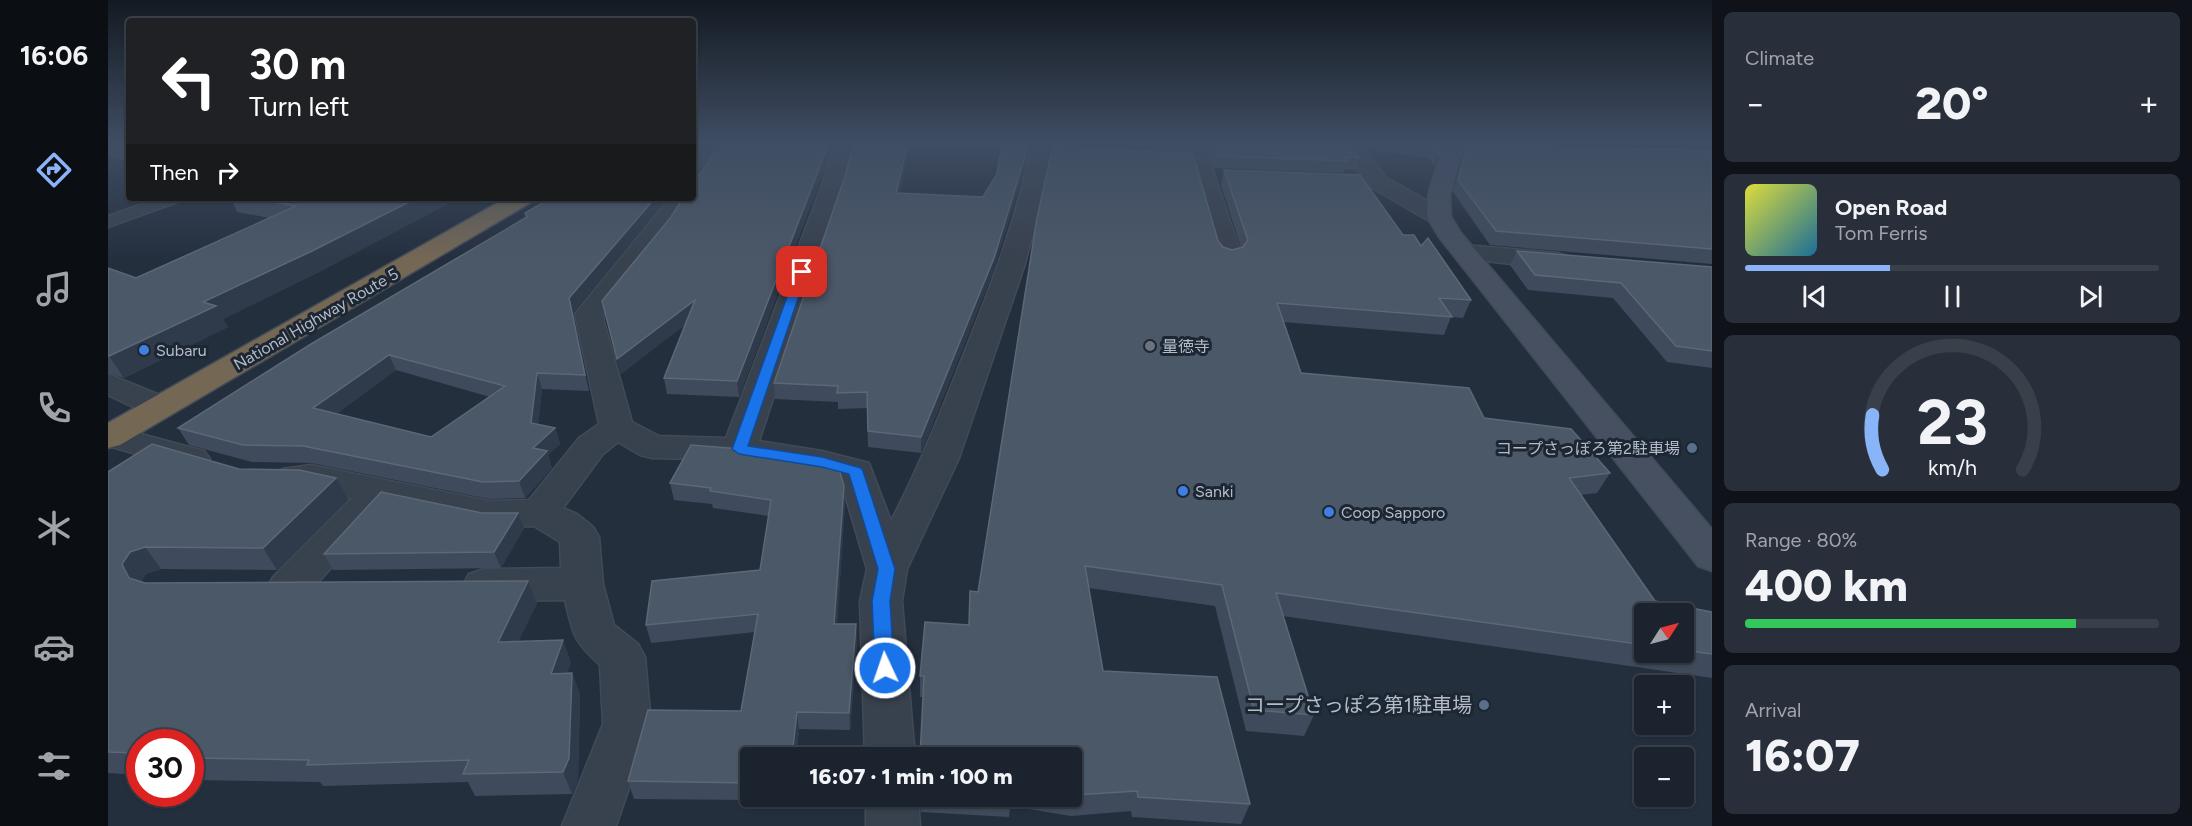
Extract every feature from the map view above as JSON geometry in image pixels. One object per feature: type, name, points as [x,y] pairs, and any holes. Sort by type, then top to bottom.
[{"type":"highway","name":"National Highway Route 5","points":[[109,436],[517,201]]},
{"type":"street","points":[[739,449],[834,182]]},
{"type":"street","points":[[889,747],[881,601],[887,569],[941,458],[1003,289],[1037,182]]},
{"type":"street","points":[[1217,182],[1229,257]]},
{"type":"street","points":[[1382,182],[1439,217],[1465,253],[1712,556]]},
{"type":"street","points":[[1439,217],[1439,195],[1443,182]]},
{"type":"street","points":[[679,201],[663,224],[589,314],[617,426],[652,447],[739,449],[822,462],[856,471],[887,569]]},
{"type":"street","points":[[1465,253],[1579,262]]},
{"type":"street","points":[[108,383],[160,407]]},
{"type":"street","points":[[539,513],[591,446],[617,426]]},
{"type":"street","points":[[109,436],[247,473],[311,477],[489,514],[539,513],[562,524],[579,537],[582,584],[595,634],[622,657],[627,724],[589,826]]},
{"type":"street","points":[[335,588],[271,588],[380,491]]},
{"type":"street","points":[[453,586],[582,584]]},
{"type":"street","points":[[892,807],[893,826]]},
{"type":"lane","points":[[108,222],[166,201]]},
{"type":"building","points":[[696,182],[814,182],[737,381],[664,378],[695,300],[617,359],[602,301],[671,217],[681,201],[696,201]]},
{"type":"building","points":[[843,182],[899,182],[896,193],[983,197],[992,182],[1017,182],[994,258],[921,437],[868,431],[867,392],[837,393],[838,386],[774,383]]},
{"type":"building","points":[[1045,182],[1201,182],[1218,241],[1223,247],[1232,250],[1243,247],[1248,240],[1228,182],[1365,182],[1403,235],[1414,235],[1421,246],[1428,238],[1471,300],[1439,298],[1452,317],[1277,303],[1301,373],[1469,388],[1484,418],[1571,429],[1610,473],[1569,478],[1655,601],[1665,603],[1634,603],[1634,644],[1276,593],[1314,715],[1254,710],[1222,585],[1085,566],[1103,671],[1217,677],[1250,804],[1138,797],[1137,791],[1082,795],[1082,747],[921,747],[924,676],[920,676],[925,622],[969,625],[970,591],[978,592],[1037,218]]},
{"type":"building","points":[[1459,182],[1712,182],[1712,249],[1496,231]]},
{"type":"building","points":[[268,201],[411,201],[203,302],[216,306],[108,355],[108,268],[136,278],[296,206]]},
{"type":"building","points":[[546,201],[652,201],[569,298],[585,375],[537,373],[531,423],[555,428],[533,448],[547,451],[519,481],[483,482],[303,446],[243,445],[178,428],[311,344],[527,217],[525,213]],"holes":[[[389,355],[505,386],[431,437],[313,408]]]},
{"type":"building","points":[[1517,251],[1712,267],[1712,351],[1676,346],[1621,283],[1535,275]]},
{"type":"building","points":[[152,444],[239,469],[299,470],[336,478],[263,548],[145,547],[130,552],[122,564],[129,578],[145,583],[528,581],[498,642],[563,640],[551,674],[572,673],[569,758],[563,772],[463,774],[469,760],[307,765],[309,760],[204,758],[204,729],[126,729],[126,753],[108,752],[108,472]]},
{"type":"building","points":[[691,445],[779,452],[776,458],[838,466],[844,486],[834,624],[856,624],[849,713],[797,712],[793,747],[740,747],[740,783],[628,781],[648,710],[741,711],[758,614],[646,625],[652,581],[760,570],[771,500],[710,491],[711,488],[670,483]]},
{"type":"building","points":[[381,492],[482,513],[518,513],[494,552],[324,554]]},
{"type":"building","points":[[1694,609],[1712,612],[1712,654],[1694,652]]},
{"type":"place","name":"量徳寺","points":[[1150,346]]},
{"type":"place","name":"Subaru","points":[[144,350]]},
{"type":"place","name":"コープさっぽろ第2駐車場","points":[[1692,448]]},
{"type":"place","name":"Sanki","points":[[1183,491]]},
{"type":"place","name":"Coop Sapporo","points":[[1329,512]]},
{"type":"place","name":"コープさっぽろ第1駐車場","points":[[1484,705]]},
{"type":"route","points":[[802,272],[739,449],[822,462],[856,471],[887,569],[881,601],[885,668]]}]
